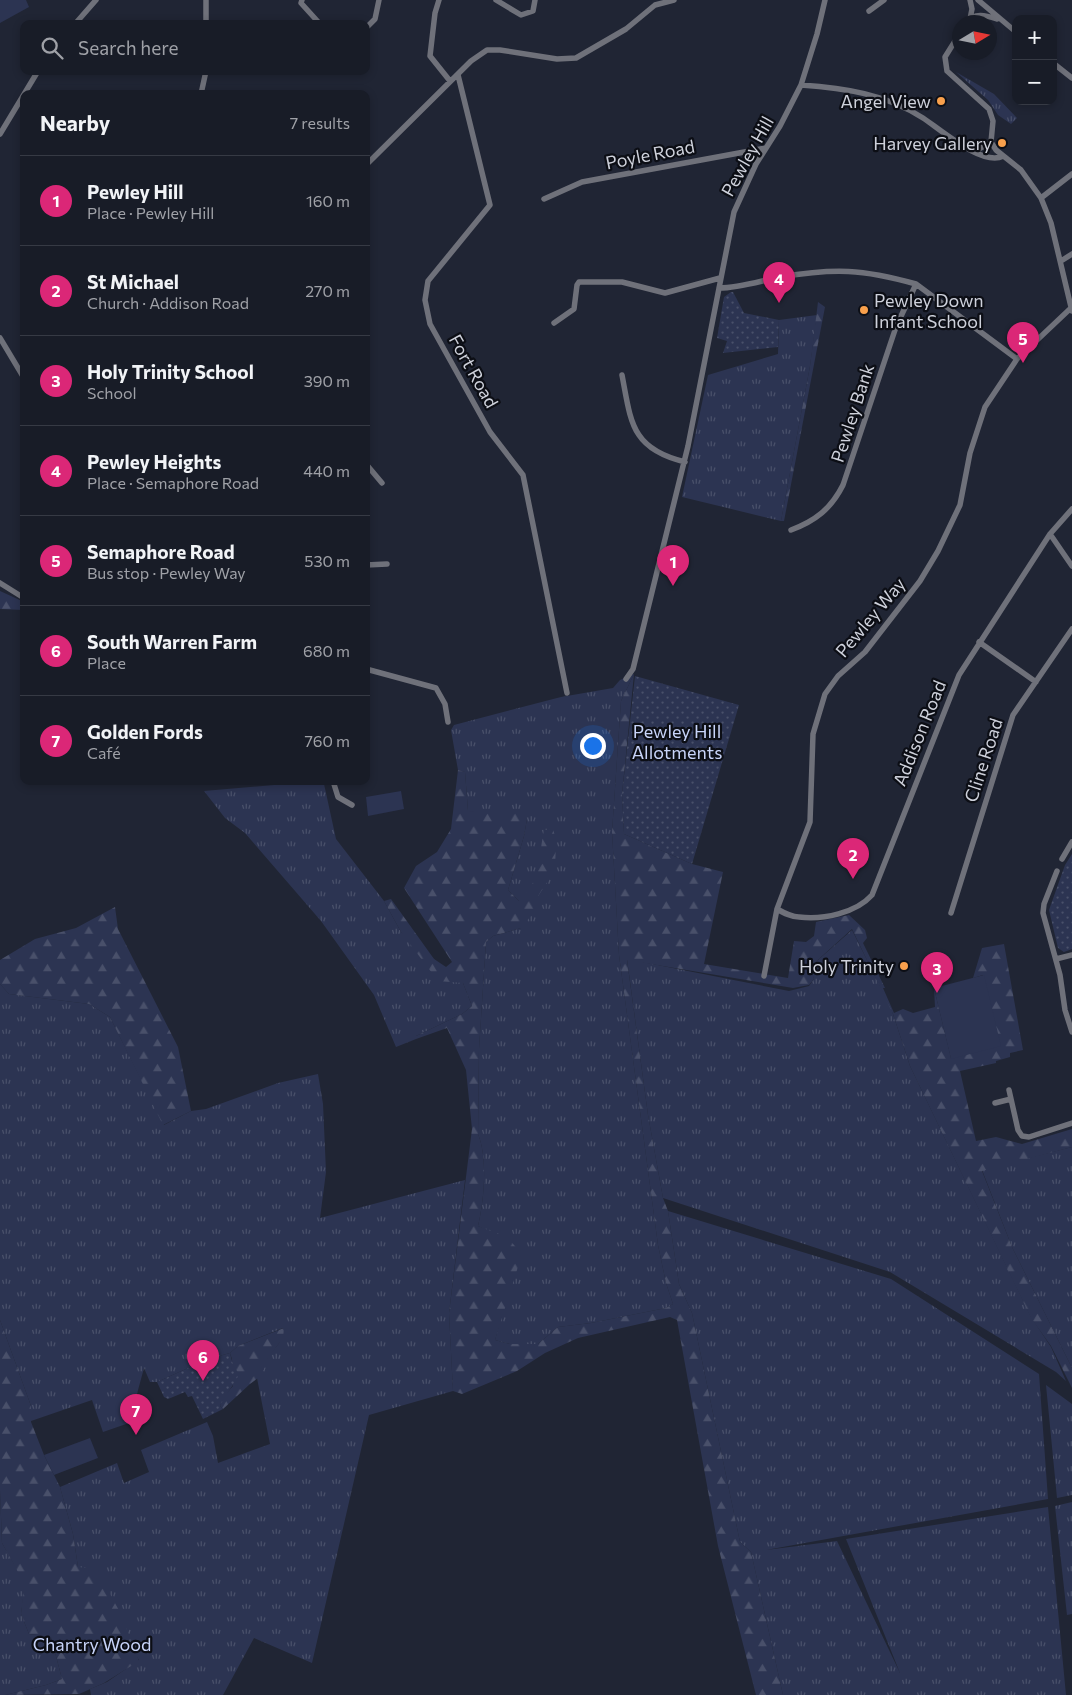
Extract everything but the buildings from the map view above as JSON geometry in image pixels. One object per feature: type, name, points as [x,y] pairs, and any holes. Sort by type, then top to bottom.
[{"type":"street","points":[[78,20],[96,0]]},
{"type":"street","points":[[206,0],[206,20]]},
{"type":"street","points":[[302,0],[301,3],[316,20]]},
{"type":"street","points":[[370,24],[375,19],[379,0]]},
{"type":"street","points":[[439,0],[435,13],[430,56],[450,81]]},
{"type":"street","points":[[496,0],[521,15],[533,11],[535,0]]},
{"type":"street","points":[[370,160],[471,61],[487,50],[500,50],[558,59],[576,58],[626,29],[655,5],[674,0]]},
{"type":"street","name":"Pewley Hill","points":[[626,679],[633,669],[685,462],[734,212],[745,186],[780,126],[801,85],[825,0]]},
{"type":"street","points":[[869,11],[884,0]]},
{"type":"street","points":[[970,0],[972,9],[970,15]]},
{"type":"street","points":[[978,0],[1012,29]]},
{"type":"street","points":[[997,19],[1002,20]]},
{"type":"street","points":[[952,45],[947,52],[945,65],[954,79],[989,109],[993,121],[991,142],[1003,156],[1021,170],[1041,198],[1051,223],[1071,309]]},
{"type":"street","points":[[1057,66],[1072,78]]},
{"type":"street","points":[[27,90],[36,75]]},
{"type":"street","points":[[202,90],[205,75]]},
{"type":"street","name":"Fort Road","points":[[458,75],[490,205],[428,281],[424,300],[430,324],[490,432],[523,475],[567,693]]},
{"type":"street","points":[[801,85],[869,94],[890,101],[920,116],[974,152],[993,159],[1003,156]]},
{"type":"street","points":[[0,134],[20,101]]},
{"type":"street","points":[[974,152],[991,142]]},
{"type":"street","name":"Poyle Road","points":[[544,199],[582,182],[766,148]]},
{"type":"street","points":[[1041,198],[1072,174]]},
{"type":"street","points":[[1061,261],[1072,254]]},
{"type":"street","points":[[719,288],[801,274],[848,270],[877,274],[916,284],[1017,358]]},
{"type":"street","points":[[554,324],[576,306],[577,284],[579,282],[622,282],[666,293],[720,278]]},
{"type":"street","name":"Pewley Bank","points":[[791,530],[815,520],[829,508],[843,486],[896,327],[916,284]]},
{"type":"street","name":"Pewley Way","points":[[764,976],[777,909],[810,822],[813,734],[825,694],[831,684],[858,660],[886,627],[920,581],[938,551],[960,505],[977,429],[985,408],[1017,358],[1071,309]]},
{"type":"street","points":[[0,338],[20,371]]},
{"type":"street","points":[[622,375],[631,425],[649,447],[668,458],[685,462]]},
{"type":"street","points":[[370,469],[382,483]]},
{"type":"street","name":"Addison Road","points":[[777,909],[800,918],[842,912],[856,908],[872,895],[959,675],[1050,534],[1072,509]]},
{"type":"street","points":[[1050,534],[1072,566]]},
{"type":"street","points":[[370,565],[387,564]]},
{"type":"street","points":[[0,583],[20,596]]},
{"type":"street","name":"Cline Road","points":[[951,913],[1013,715],[1072,629]]},
{"type":"street","points":[[979,642],[1036,682]]},
{"type":"street","points":[[370,670],[436,688],[445,704],[448,722]]},
{"type":"street","points":[[334,785],[338,797],[352,805]]},
{"type":"street","points":[[1062,859],[1072,842]]},
{"type":"street","points":[[1057,871],[1044,904],[1044,913],[1056,959],[1065,1010],[1072,1032]]},
{"type":"street","points":[[1056,959],[1072,955]]},
{"type":"street","points":[[1009,1090],[1018,1130],[1025,1138],[1072,1123]]},
{"type":"street","points":[[995,1103],[1011,1099]]},
{"type":"green space","points":[[0,0],[26,0],[29,7],[0,23]]},
{"type":"green space","points":[[956,72],[994,94],[1017,118],[1011,124],[998,115],[988,100]]},
{"type":"green space","points":[[733,292],[744,313],[779,320],[778,347],[723,353],[727,341],[717,338],[724,297]]},
{"type":"green space","points":[[818,302],[825,307],[784,521],[781,521],[810,366]]},
{"type":"green space","points":[[817,315],[810,366],[781,521],[682,497],[708,375],[778,354],[779,320]]},
{"type":"green space","points":[[0,591],[20,600],[20,610],[0,609]]},
{"type":"green space","points":[[634,674],[621,701],[612,832],[619,955],[658,1245],[666,1283],[673,1304],[666,1308],[591,1323],[558,1327],[538,1344],[510,1344],[495,1340],[504,1307],[486,1230],[478,1226],[484,1180],[483,1155],[478,1134],[479,1049],[486,942],[493,936],[521,928],[519,901],[508,890],[527,819],[468,811],[465,772],[458,770],[451,730],[454,725],[561,697],[613,688],[620,680]]},
{"type":"green space","points":[[634,674],[622,794],[624,834],[692,864],[723,872],[704,964],[788,978],[794,941],[806,942],[814,936],[816,922],[849,915],[865,930],[867,938],[863,943],[885,988],[883,988],[894,1013],[903,1009],[913,1013],[935,1007],[934,988],[951,1058],[983,975],[973,978],[982,948],[1004,944],[1023,1050],[1010,1053],[1010,1057],[996,1061],[996,1063],[960,1071],[976,1141],[996,1137],[1022,1144],[1072,1129],[1072,1147],[982,1171],[1012,1247],[1072,1368],[1072,1388],[1051,1346],[1031,1318],[910,1066],[893,1014],[852,929],[810,967],[814,979],[809,985],[793,988],[627,960],[648,1115],[663,1198],[668,1211],[679,1284],[692,1313],[740,1542],[751,1552],[783,1695],[756,1695],[718,1546],[677,1320],[670,1317],[578,1338],[545,1353],[517,1371],[462,1394],[453,1391],[449,1313],[472,1129],[466,1070],[447,1028],[416,1039],[416,1036],[462,1014],[472,1006],[463,983],[438,981],[401,932],[384,901],[391,899],[434,959],[446,967],[452,962],[404,888],[416,866],[437,852],[451,829],[458,770],[465,772],[468,811],[515,812],[527,819],[508,890],[519,901],[532,885],[535,877],[540,859],[544,830],[553,829],[556,840],[555,870],[533,904],[534,912],[521,928],[493,936],[486,942],[479,1049],[478,1134],[483,1155],[484,1180],[478,1226],[507,1237],[522,1254],[495,1340],[510,1344],[538,1344],[558,1327],[591,1323],[666,1308],[673,1304],[666,1283],[658,1245],[619,955],[612,832],[621,701]]},
{"type":"green space","name":"Pewley Hill Allotments","points":[[635,676],[739,705],[692,864],[624,834],[622,794]]},
{"type":"green space","points":[[274,785],[324,785],[336,839],[384,901],[401,932],[463,983],[472,1006],[462,1014],[416,1036],[416,1039],[396,1047],[374,995],[321,921],[245,833],[225,818],[204,791]]},
{"type":"green space","points":[[401,791],[404,809],[368,816],[366,797]]},
{"type":"green space","points":[[1072,854],[1072,949],[1064,952],[1058,948],[1049,910],[1065,865]]},
{"type":"green space","points":[[115,907],[118,929],[178,1047],[191,1111],[163,1125],[110,1017],[89,1004],[9,994],[0,984],[0,960],[35,939],[76,928]]},
{"type":"green space","points":[[852,930],[891,1008],[910,1066],[1031,1317],[1051,1347],[1066,1381],[1056,1372],[890,1272],[663,1198],[648,1115],[627,959],[789,991],[809,986],[814,979],[810,967]]},
{"type":"green space","points":[[984,975],[1001,1046],[951,1059],[934,988]]},
{"type":"green space","points":[[0,984],[9,994],[89,1004],[110,1017],[164,1125],[191,1111],[206,1109],[278,1083],[318,1074],[323,1104],[326,1172],[320,1218],[465,1180],[449,1313],[453,1391],[369,1415],[312,1663],[254,1638],[223,1695],[91,1695],[90,1689],[107,1682],[139,1660],[78,1567],[73,1534],[60,1487],[117,1463],[124,1483],[149,1472],[141,1450],[207,1422],[213,1436],[218,1463],[270,1444],[257,1378],[280,1340],[283,1328],[238,1346],[230,1353],[208,1359],[157,1382],[150,1382],[144,1368],[129,1423],[103,1432],[92,1400],[31,1421],[31,1406],[0,1320]]},
{"type":"green space","points":[[1072,1147],[1072,1368],[1012,1247],[982,1170]]},
{"type":"green space","points":[[668,1211],[891,1279],[1039,1374],[1048,1499],[766,1550],[837,1541],[900,1673],[846,1539],[1048,1507],[1066,1695],[783,1695],[751,1552],[740,1542],[692,1313],[679,1284]]},
{"type":"green space","name":"Chantry Wood","points":[[0,1320],[31,1406],[31,1422],[44,1455],[60,1487],[73,1534],[78,1567],[96,1569],[121,1614],[139,1661],[104,1683],[79,1694],[5,1695],[62,1679],[51,1637],[29,1634],[21,1614],[24,1583],[2,1543],[0,1490]]},
{"type":"green space","points":[[284,1328],[283,1338],[268,1358],[262,1375],[223,1409],[220,1406],[224,1396],[233,1386],[230,1353],[238,1346]]},
{"type":"green space","points":[[230,1353],[233,1365],[239,1374],[220,1406],[223,1409],[203,1419],[192,1396],[188,1397],[185,1392],[168,1399],[164,1397],[157,1382],[208,1359]]},
{"type":"green space","points":[[1046,1385],[1072,1404],[1072,1495],[1057,1498]]},
{"type":"green space","points":[[90,1438],[98,1458],[54,1475],[44,1455]]},
{"type":"green space","points":[[0,1490],[2,1543],[25,1583],[21,1614],[29,1634],[51,1637],[62,1679],[5,1695],[0,1695]]},
{"type":"green space","points":[[1072,1502],[1072,1614],[1067,1615],[1055,1506]]},
{"type":"place","name":"Angel View","points":[[941,101]]},
{"type":"place","name":"Harvey Gallery","points":[[1002,143]]},
{"type":"place","name":"Pewley Heights","points":[[779,303]]},
{"type":"place","name":"Pewley Down Infant School","points":[[864,310]]},
{"type":"place","name":"Semaphore Road","points":[[1023,363]]},
{"type":"place","name":"Pewley Hill","points":[[673,586]]},
{"type":"place","name":"St Michael","points":[[853,879]]},
{"type":"place","name":"Holy Trinity","points":[[904,966]]},
{"type":"place","name":"Holy Trinity School","points":[[937,993]]},
{"type":"place","name":"South Warren Farm","points":[[203,1381]]},
{"type":"place","name":"Golden Fords","points":[[136,1435]]}]
